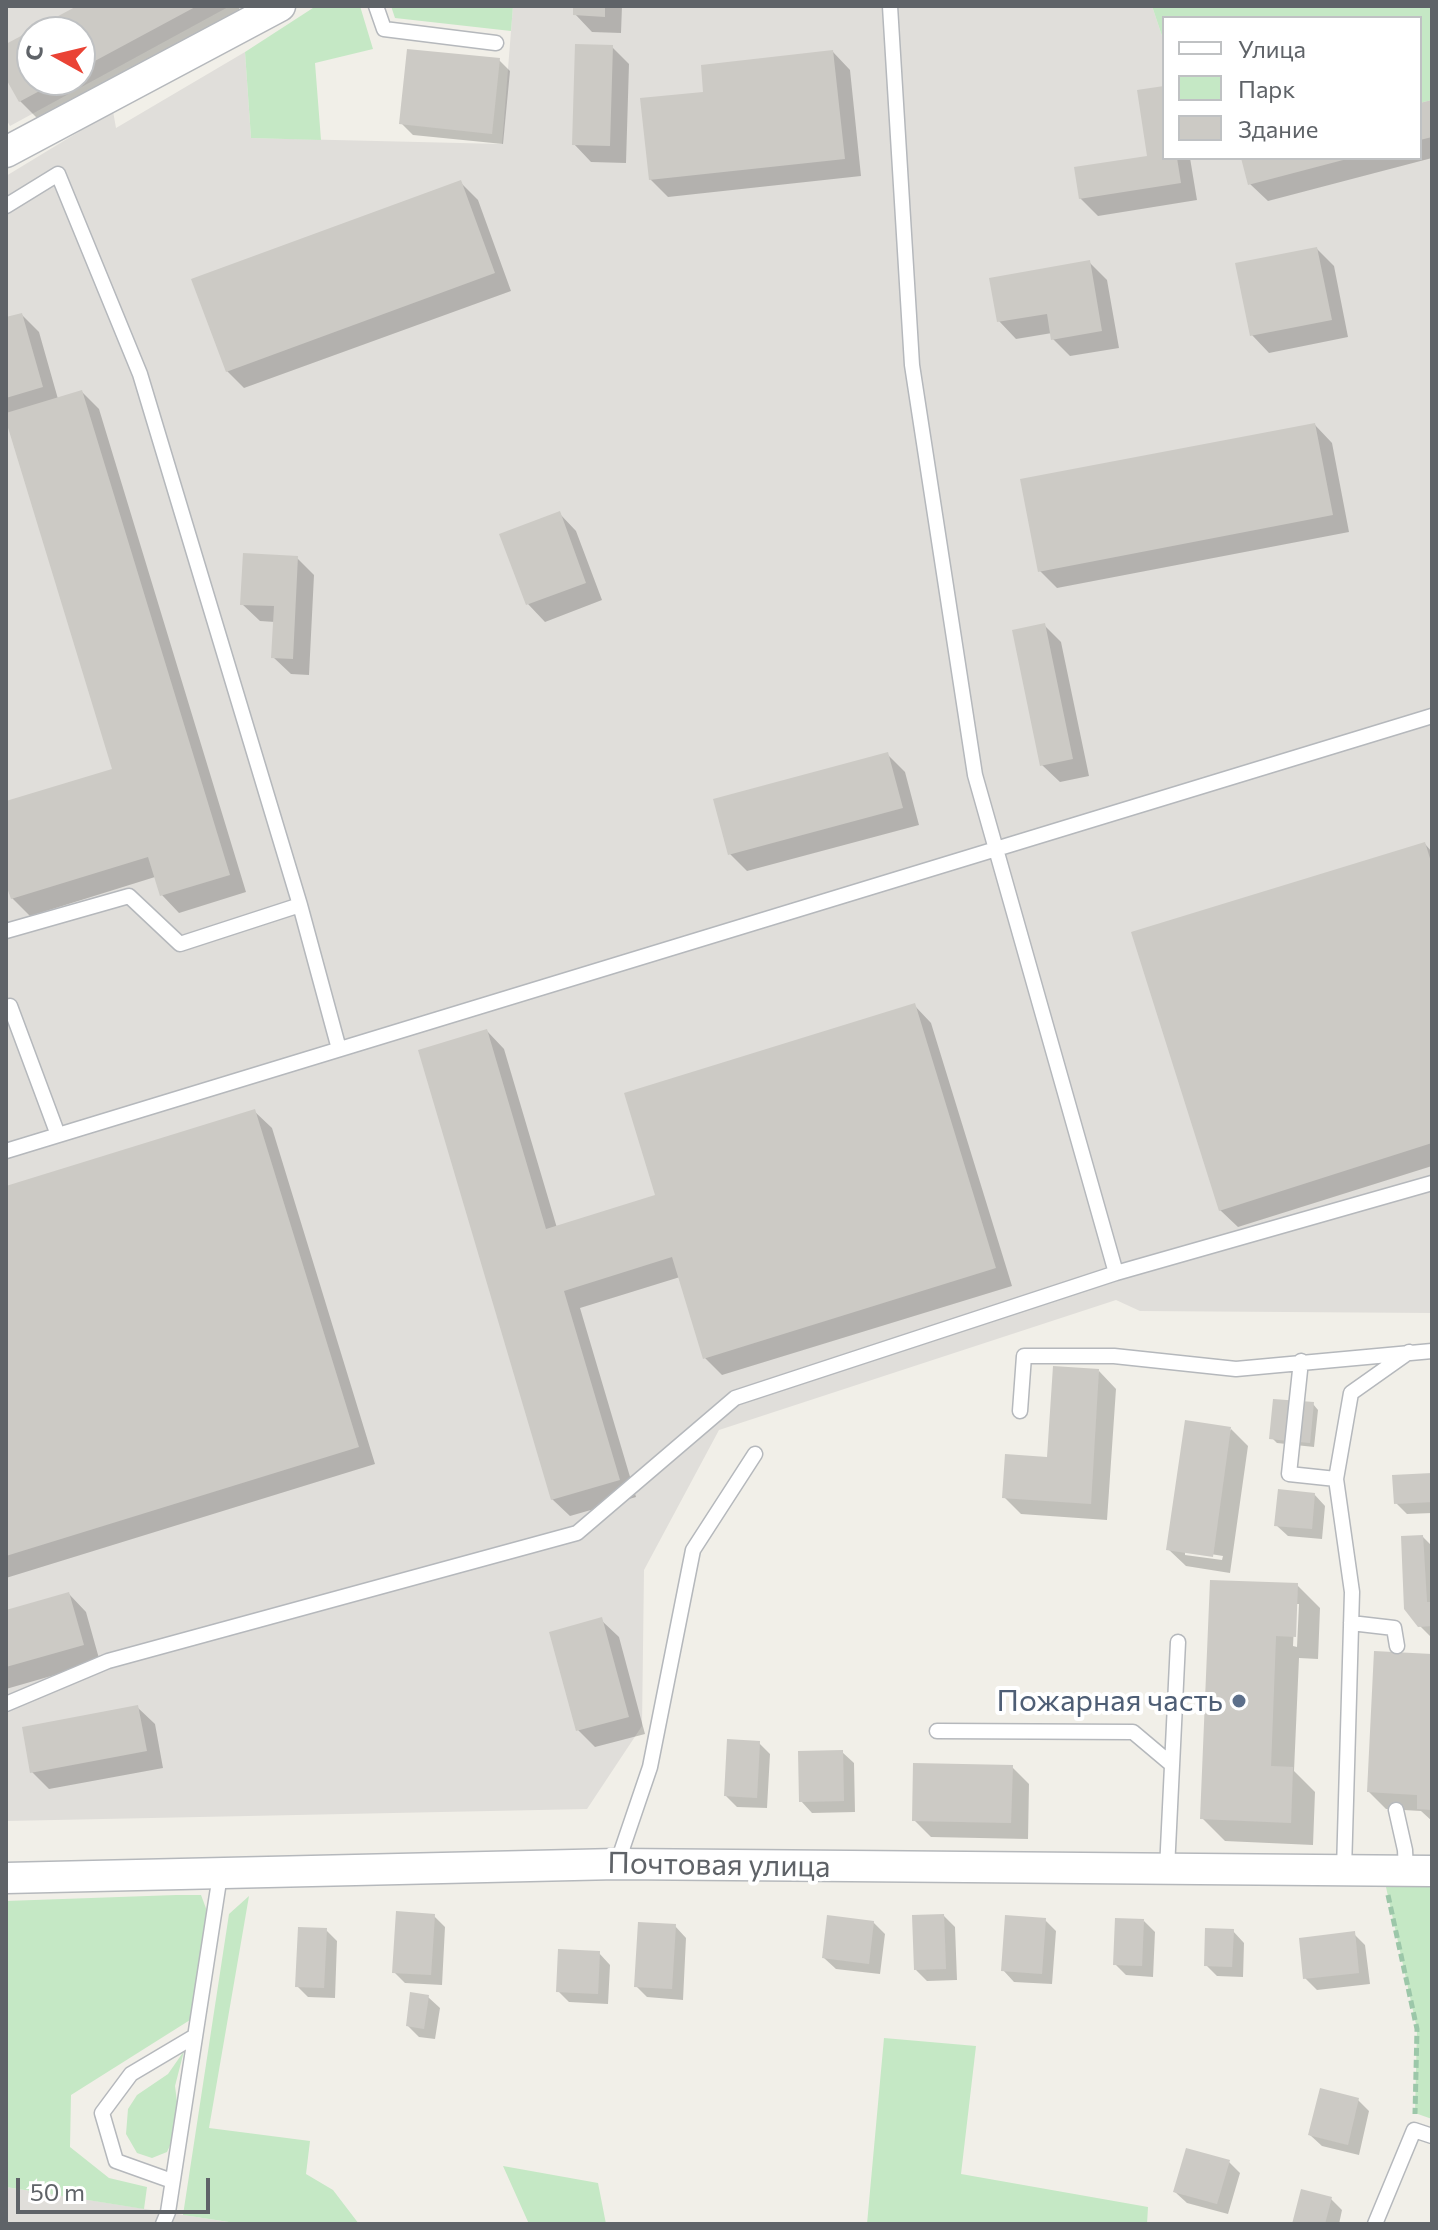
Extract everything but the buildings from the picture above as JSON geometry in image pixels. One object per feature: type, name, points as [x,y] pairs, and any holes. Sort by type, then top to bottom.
[{"type":"street","points":[[6,152],[280,6]]},
{"type":"street","name":"Почтовая улица","points":[[6,1878],[617,1864],[1407,1871]]},
{"type":"lane","points":[[376,6],[384,29],[496,43]]},
{"type":"lane","points":[[890,6],[912,365],[975,775],[1116,1273]]},
{"type":"lane","points":[[6,206],[58,174],[140,374],[300,905],[339,1049]]},
{"type":"lane","points":[[6,1151],[1432,716]]},
{"type":"lane","points":[[6,931],[129,896],[180,944],[300,905]]},
{"type":"lane","points":[[7,1002],[58,1135]]},
{"type":"lane","points":[[6,1704],[108,1661],[577,1533],[735,1398],[1116,1273],[1432,1183]]},
{"type":"lane","points":[[1020,1411],[1024,1356],[1114,1356],[1236,1369],[1432,1351]]},
{"type":"lane","points":[[1344,1870],[1352,1592],[1336,1479],[1351,1393],[1409,1352]]},
{"type":"lane","points":[[1301,1361],[1289,1474],[1336,1479]]},
{"type":"lane","points":[[617,1864],[650,1767],[693,1550],[755,1454]]},
{"type":"lane","points":[[1351,1623],[1394,1628],[1397,1646]]},
{"type":"lane","points":[[1167,1869],[1178,1642]]},
{"type":"lane","points":[[937,1731],[1133,1732],[1171,1764]]},
{"type":"lane","points":[[1396,1810],[1407,1871]]},
{"type":"lane","points":[[163,2224],[168,2212],[220,1875]]},
{"type":"lane","points":[[172,2181],[116,2161],[102,2113],[131,2074],[195,2036]]},
{"type":"lane","points":[[1375,2224],[1414,2130],[1432,2136]]},
{"type":"path","points":[[1407,1871],[1417,2029],[1414,2130]]},
{"type":"shaded area","points":[[6,6],[230,6],[96,79],[96,16],[16,16],[16,96],[65,96],[10,126],[6,119]]},
{"type":"shaded area","points":[[513,6],[1152,6],[1162,36],[1162,160],[1422,160],[1422,102],[1432,100],[1432,1313],[1140,1311],[1116,1300],[719,1430],[644,1570],[642,1726],[587,1809],[6,1821],[6,176],[113,111],[116,128],[245,52],[251,138],[502,144]]},
{"type":"shaded area","points":[[6,2187],[241,2224],[6,2224]]},
{"type":"green space","points":[[316,6],[360,6],[373,49],[315,63],[321,140],[251,138],[245,52]]},
{"type":"green space","points":[[391,6],[513,6],[511,31],[395,18]]},
{"type":"green space","points":[[1152,6],[1432,6],[1432,100],[1422,102],[1422,16],[1162,16],[1162,36]]},
{"type":"green space","points":[[1432,1885],[1432,2119],[1415,2113],[1417,2029],[1386,1887]]},
{"type":"green space","points":[[201,1895],[207,1911],[190,2020],[71,2095],[70,2147],[109,2178],[147,2187],[144,2209],[6,2187],[6,1901]]},
{"type":"green space","points":[[249,1896],[209,2128],[310,2141],[306,2174],[333,2190],[359,2224],[242,2224],[183,2215],[229,1914]]},
{"type":"green space","points":[[884,2038],[976,2046],[961,2174],[1148,2207],[1147,2224],[867,2224]]},
{"type":"green space","points":[[184,2051],[175,2086],[178,2110],[167,2152],[152,2158],[137,2153],[126,2134],[128,2109],[137,2095],[168,2074]]},
{"type":"green space","points":[[503,2166],[598,2183],[606,2224],[529,2224]]},
{"type":"place","name":"Пожарная часть","points":[[1239,1701]]}]
